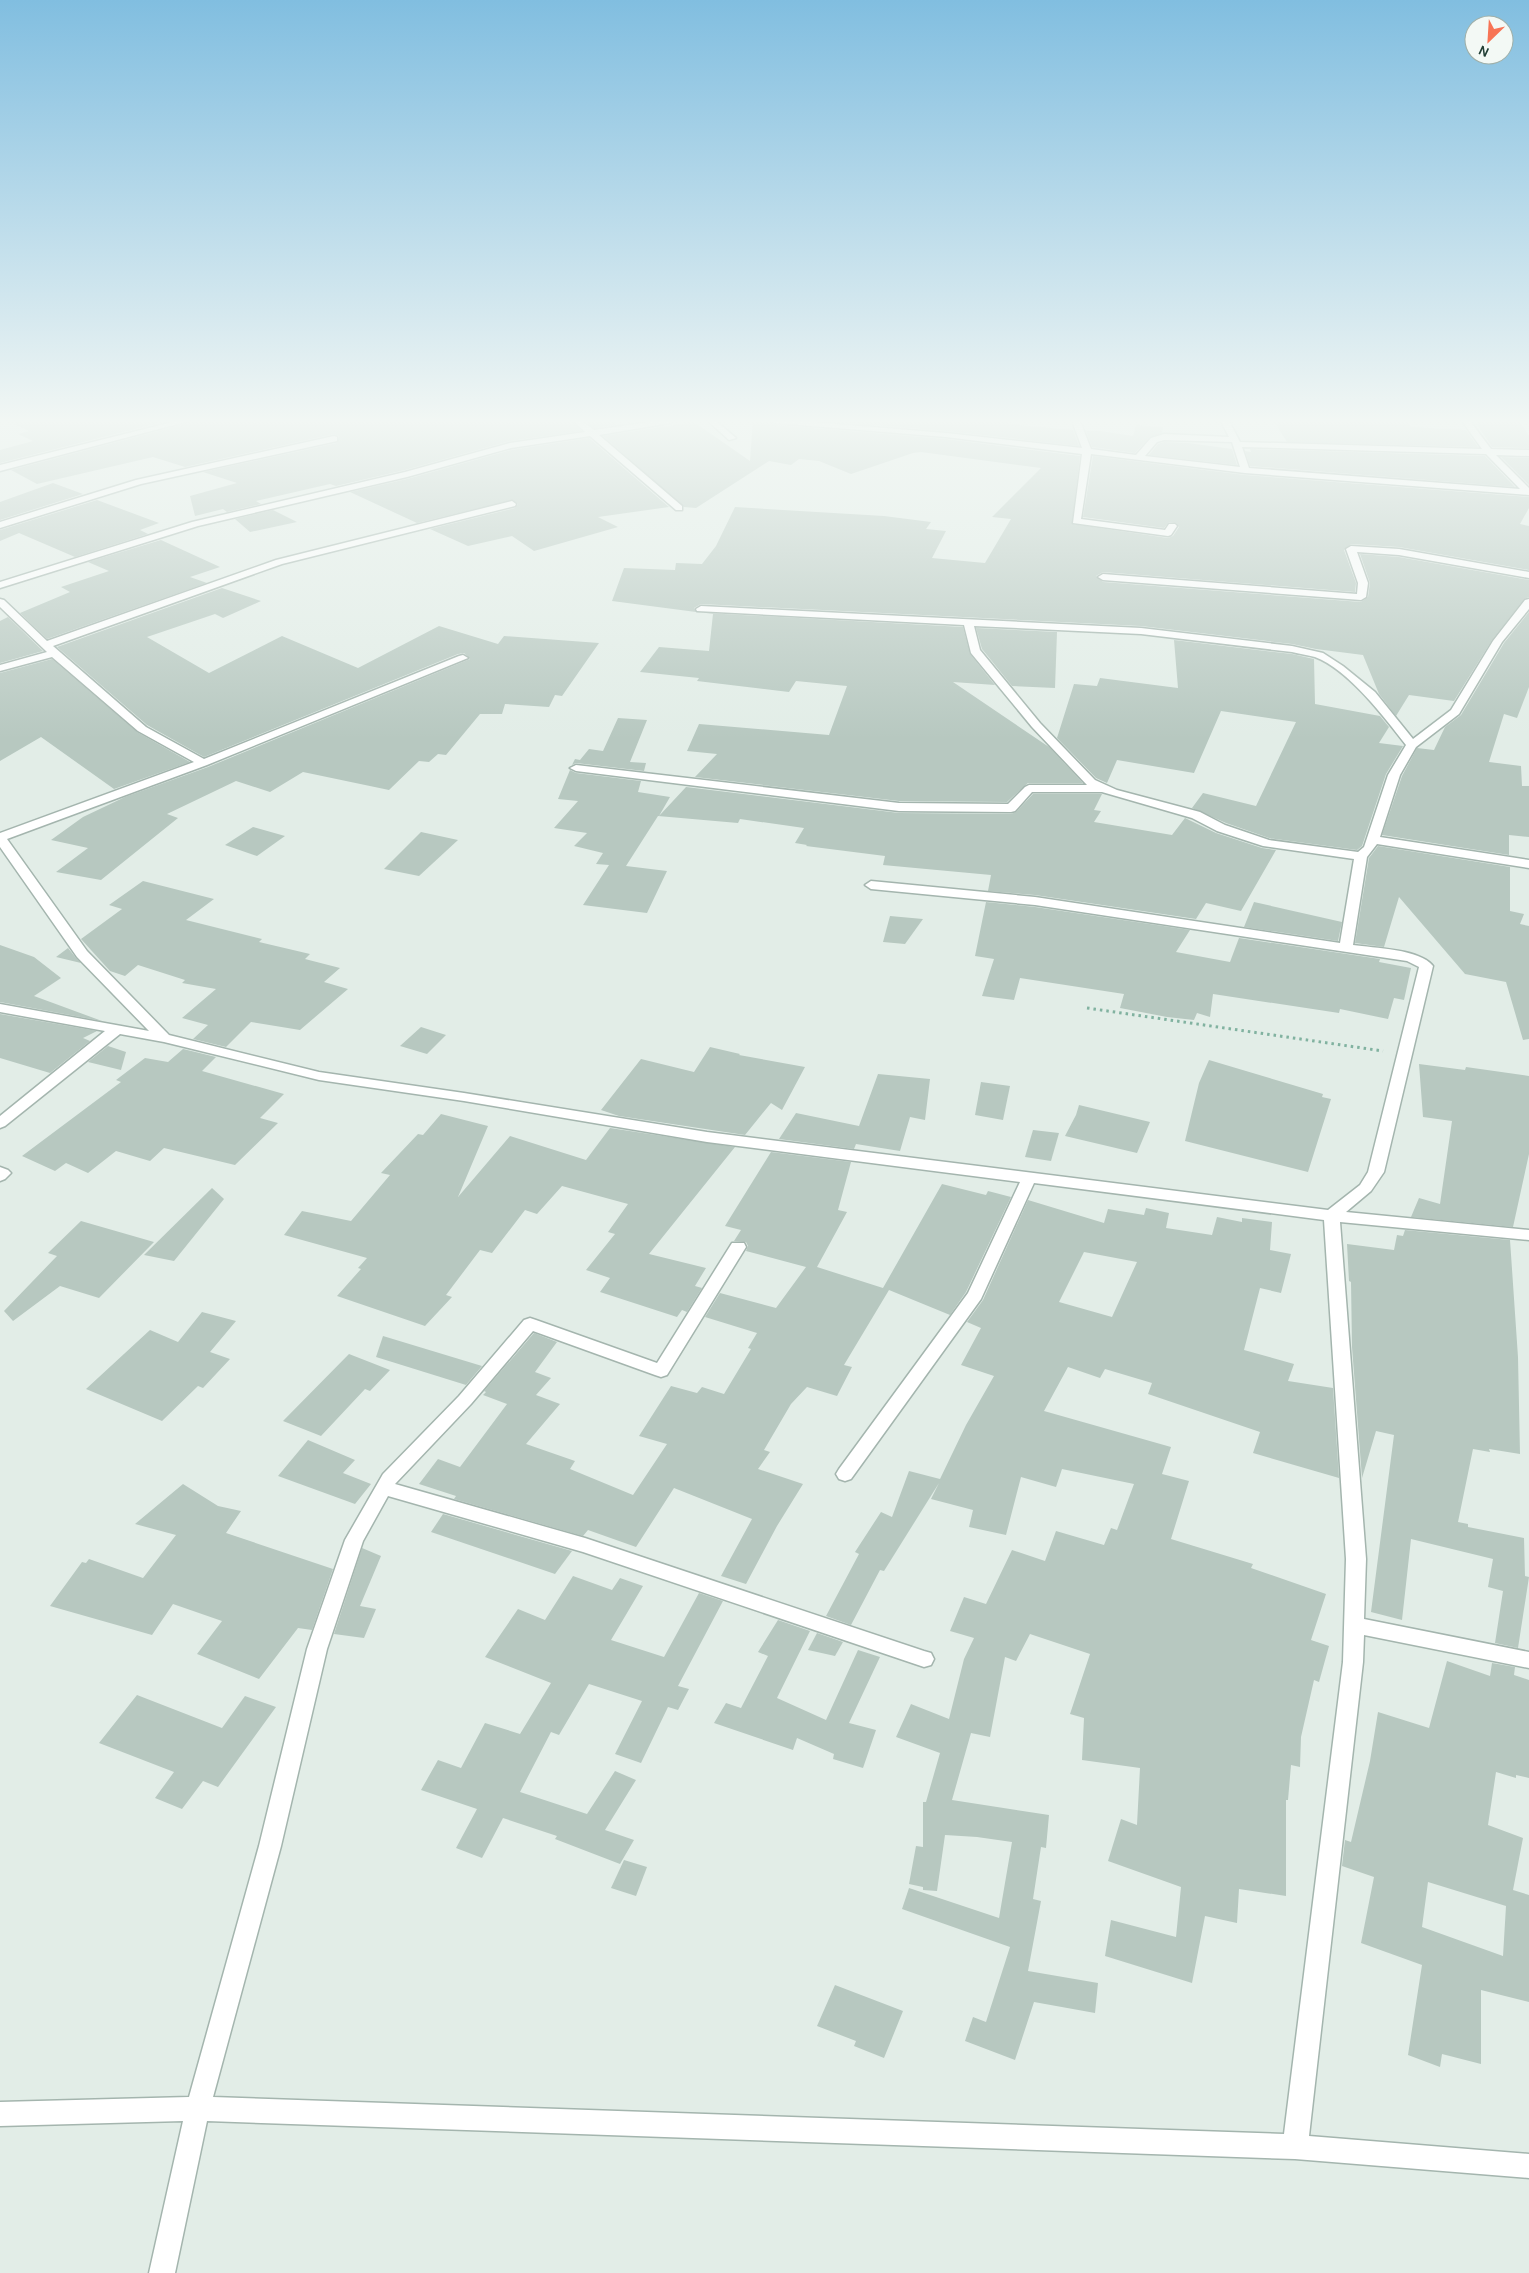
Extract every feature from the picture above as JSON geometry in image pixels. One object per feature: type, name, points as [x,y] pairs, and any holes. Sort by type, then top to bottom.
[{"type":"street","points":[[0,585],[185,527]]},
{"type":"street","points":[[46,645],[279,562],[419,527]]},
{"type":"street","points":[[1123,527],[1168,533],[1171,527]]},
{"type":"street","points":[[1103,577],[1362,597],[1363,583],[1351,548],[1399,552],[1529,575]]},
{"type":"street","points":[[0,602],[54,654],[142,729],[203,763]]},
{"type":"street","points":[[1346,949],[1361,856],[1370,848],[1394,775],[1412,745],[1454,712],[1498,641],[1529,602]]},
{"type":"street","points":[[701,609],[1141,631],[1292,649],[1319,655],[1371,694],[1412,745]]},
{"type":"street","points":[[968,621],[974,651],[1036,725],[1091,782],[1105,788],[1196,815],[1222,828],[1267,843],[1361,856]]},
{"type":"street","points":[[0,668],[54,654]]},
{"type":"street","points":[[164,1038],[82,954],[0,838],[203,763],[463,658]]},
{"type":"street","points":[[576,768],[899,807],[1011,808],[1029,789],[1105,788]]},
{"type":"street","points":[[1372,840],[1529,864]]},
{"type":"street","points":[[871,885],[1035,901],[1409,957],[1421,961],[1426,966],[1403,1054],[1376,1172],[1366,1188],[1332,1215]]},
{"type":"street","points":[[0,1008],[164,1038],[319,1076],[474,1098],[707,1137],[1332,1215],[1529,1235]]},
{"type":"street","points":[[0,1123],[116,1030]]},
{"type":"street","points":[[845,1474],[975,1295],[1029,1178]]},
{"type":"street","points":[[1295,2147],[1353,1662],[1356,1559],[1332,1215]]},
{"type":"street","points":[[162,2273],[198,2109],[270,1846],[317,1649],[354,1540],[389,1479],[465,1400],[530,1324],[661,1371],[738,1247]]},
{"type":"street","points":[[384,1488],[585,1545],[924,1659]]},
{"type":"street","points":[[1354,1625],[1529,1660]]},
{"type":"street","points":[[0,2114],[198,2109],[1295,2147],[1529,2166]]},
{"type":"path","points":[[1086,1008],[1403,1054]]},
{"type":"building","points":[[9,527],[148,527],[140,530],[148,534],[75,557],[19,533],[0,541],[0,530]]},
{"type":"building","points":[[244,527],[273,527],[250,532]]},
{"type":"building","points":[[438,527],[618,527],[534,551],[512,536],[468,546],[430,529]]},
{"type":"building","points":[[725,527],[927,527],[926,529],[946,531],[932,558],[985,563],[1006,527],[1093,527],[1168,538],[1173,536],[1179,527],[1529,527],[1529,570],[1399,547],[1351,544],[1344,550],[1356,583],[1355,592],[1103,572],[1096,576],[1103,582],[1361,602],[1368,597],[1370,583],[1360,554],[1399,557],[1529,580],[1529,597],[1524,599],[1492,640],[1454,701],[1409,695],[1396,716],[1379,694],[1363,655],[1292,644],[1141,626],[701,604],[694,608],[696,612],[612,601],[624,568],[675,570],[676,563],[702,564],[716,546]]},
{"type":"building","points":[[161,540],[220,567],[190,577],[207,583],[47,639],[20,613],[70,592],[61,587],[109,571],[88,562]]},
{"type":"building","points":[[222,588],[261,601],[223,618],[215,614],[147,637],[209,673],[282,636],[358,668],[439,626],[498,644],[504,636],[599,643],[562,696],[555,695],[549,707],[505,704],[502,714],[480,714],[446,755],[438,754],[429,762],[419,761],[389,790],[303,772],[270,792],[236,781],[167,814],[178,818],[101,880],[56,872],[88,848],[51,840],[83,817],[125,797],[208,767],[470,659],[464,653],[458,654],[204,757],[147,725],[57,647]]},
{"type":"building","points":[[1529,612],[1529,687],[1517,718],[1504,714],[1489,762],[1521,766],[1522,786],[1529,786],[1529,837],[1509,835],[1509,855],[1382,835],[1402,776],[1417,748],[1434,750],[1445,727],[1461,715],[1504,643]]},
{"type":"building","points":[[706,613],[963,627],[970,654],[995,685],[953,682],[1049,747],[1083,783],[1028,783],[1007,802],[899,801],[695,777],[717,754],[687,751],[699,724],[829,735],[847,686],[796,681],[789,692],[697,681],[699,678],[640,672],[659,647],[709,651],[713,614]]},
{"type":"building","points":[[8,617],[43,651],[0,663],[0,621]]},
{"type":"building","points":[[976,628],[1057,632],[1055,688],[1012,686],[982,649]]},
{"type":"building","points":[[1174,640],[1292,654],[1314,659],[1315,704],[1380,716],[1389,727],[1379,743],[1403,746],[1386,774],[1362,846],[1357,850],[1269,838],[1226,823],[1192,808],[1203,793],[1256,806],[1296,722],[1221,711],[1194,773],[1117,760],[1107,783],[1096,778],[1057,738],[1074,684],[1097,686],[1100,678],[1178,688]]},
{"type":"building","points":[[52,659],[137,732],[190,762],[114,789],[41,737],[0,761],[0,673]]},
{"type":"building","points":[[618,718],[647,720],[630,762],[646,763],[644,771],[576,763],[572,765],[575,759],[580,760],[589,749],[603,751]]},
{"type":"building","points":[[570,770],[576,773],[641,781],[638,792],[670,797],[659,816],[686,787],[899,813],[1011,814],[1016,812],[1033,794],[1102,794],[1094,810],[1101,811],[1094,822],[1172,835],[1185,818],[1216,833],[1262,848],[1276,850],[1241,911],[1206,903],[1196,919],[1035,895],[988,891],[991,875],[883,865],[885,856],[795,843],[804,828],[740,819],[738,823],[658,816],[626,866],[667,871],[647,913],[583,905],[609,865],[596,864],[603,853],[574,846],[587,833],[554,828],[578,801],[558,799]]},
{"type":"building","points":[[253,827],[285,836],[257,856],[225,845]]},
{"type":"building","points":[[421,832],[458,840],[419,876],[384,869]]},
{"type":"building","points":[[1378,846],[1510,867],[1510,911],[1524,914],[1520,924],[1529,926],[1529,1039],[1523,1040],[1506,982],[1465,974],[1399,897],[1384,947],[1355,943],[1369,858]]},
{"type":"building","points":[[143,881],[214,899],[186,920],[262,939],[259,942],[310,954],[305,959],[340,968],[324,982],[348,989],[300,1030],[251,1022],[226,1047],[193,1039],[208,1025],[182,1018],[216,989],[182,983],[185,980],[138,965],[125,976],[110,971],[81,939],[122,909],[109,905]]},
{"type":"building","points":[[986,902],[1035,907],[1190,930],[1176,952],[1230,962],[1239,938],[1380,959],[1379,962],[1411,968],[1404,1000],[1394,998],[1388,1019],[1340,1009],[1339,1013],[1213,994],[1210,1017],[1197,1013],[1194,1020],[1167,1017],[1120,1008],[1124,994],[1020,978],[1014,1000],[982,996],[994,959],[975,956]]},
{"type":"building","points":[[1254,902],[1342,922],[1338,941],[1244,927]]},
{"type":"building","points":[[890,916],[923,919],[905,944],[883,942]]},
{"type":"building","points":[[0,945],[34,957],[61,978],[34,996],[102,1021],[0,1002]]},
{"type":"building","points":[[68,948],[76,958],[81,963],[56,957]]},
{"type":"building","points":[[0,1014],[97,1031],[83,1038],[90,1041],[50,1073],[0,1058]]},
{"type":"building","points":[[421,1027],[446,1035],[427,1054],[400,1046]]},
{"type":"building","points":[[108,1046],[126,1052],[121,1070],[88,1062]]},
{"type":"building","points":[[710,1047],[739,1055],[805,1067],[782,1110],[771,1103],[745,1135],[619,1116],[601,1110],[641,1059],[694,1072]]},
{"type":"building","points":[[183,1049],[216,1057],[202,1071],[284,1094],[260,1118],[278,1123],[235,1165],[164,1148],[150,1161],[116,1151],[88,1173],[66,1163],[55,1171],[22,1156],[121,1082],[116,1080],[145,1058],[168,1062]]},
{"type":"building","points":[[1209,1060],[1323,1094],[1322,1097],[1331,1099],[1308,1172],[1185,1141],[1199,1083]]},
{"type":"building","points":[[1419,1064],[1465,1070],[1466,1067],[1529,1076],[1529,1154],[1513,1227],[1411,1217],[1419,1198],[1440,1204],[1452,1121],[1423,1117]]},
{"type":"building","points":[[878,1074],[930,1079],[925,1120],[910,1117],[900,1151],[856,1144],[854,1149],[779,1139],[796,1113],[859,1126]]},
{"type":"building","points":[[981,1082],[1010,1086],[1003,1120],[975,1115]]},
{"type":"building","points":[[1079,1105],[1150,1122],[1137,1153],[1065,1136]]},
{"type":"building","points":[[441,1114],[488,1126],[458,1197],[510,1136],[586,1160],[610,1128],[735,1147],[649,1254],[706,1268],[695,1286],[702,1288],[687,1312],[682,1310],[677,1317],[600,1292],[610,1278],[586,1270],[615,1234],[608,1232],[628,1204],[562,1186],[537,1214],[525,1210],[492,1253],[480,1250],[446,1295],[452,1297],[425,1326],[337,1296],[361,1269],[358,1268],[367,1258],[284,1235],[302,1211],[351,1221],[390,1175],[381,1173],[418,1134],[423,1135]]},
{"type":"building","points":[[1033,1130],[1059,1133],[1051,1161],[1025,1157]]},
{"type":"building","points":[[771,1152],[851,1162],[838,1210],[847,1212],[817,1267],[883,1288],[942,1184],[986,1195],[988,1191],[1011,1197],[966,1292],[950,1315],[889,1290],[844,1365],[852,1367],[837,1396],[807,1387],[791,1404],[764,1450],[770,1452],[758,1469],[803,1484],[777,1526],[746,1584],[721,1576],[752,1519],[674,1488],[636,1547],[588,1530],[583,1536],[454,1499],[456,1496],[419,1484],[438,1459],[460,1467],[507,1404],[483,1395],[486,1392],[484,1391],[534,1333],[557,1342],[535,1372],[551,1378],[536,1395],[560,1404],[526,1444],[575,1461],[570,1469],[633,1495],[667,1444],[639,1436],[671,1386],[697,1393],[702,1387],[724,1394],[751,1349],[748,1348],[757,1333],[705,1317],[720,1293],[776,1308],[806,1267],[746,1251],[748,1246],[746,1242],[734,1241],[741,1230],[725,1226]]},
{"type":"building","points":[[212,1188],[224,1199],[174,1261],[144,1255]]},
{"type":"building","points":[[1028,1200],[1104,1223],[1108,1209],[1144,1215],[1146,1208],[1169,1213],[1166,1228],[1212,1235],[1217,1217],[1242,1222],[1242,1218],[1272,1222],[1270,1250],[1291,1254],[1281,1293],[1260,1288],[1244,1350],[1294,1364],[1288,1381],[1333,1388],[1339,1478],[1253,1453],[1260,1432],[1148,1394],[1152,1383],[1105,1369],[1100,1378],[1068,1367],[1044,1411],[1171,1447],[1162,1474],[1189,1481],[1171,1539],[1253,1564],[1251,1568],[1326,1594],[1311,1640],[1329,1646],[1319,1682],[1314,1680],[1301,1737],[1300,1767],[1291,1765],[1288,1800],[1286,1800],[1286,1896],[1239,1889],[1237,1923],[1205,1916],[1192,1983],[1105,1956],[1111,1920],[1176,1937],[1181,1887],[1108,1861],[1121,1819],[1137,1825],[1140,1768],[1082,1760],[1084,1718],[1070,1714],[1090,1654],[1030,1634],[1016,1661],[1005,1657],[990,1737],[971,1733],[952,1800],[1049,1815],[1046,1848],[1041,1847],[1033,1899],[1041,1901],[1028,1971],[1098,1983],[1095,2013],[1034,2002],[1015,2060],[965,2041],[973,2017],[986,2022],[1010,1947],[902,1909],[909,1888],[999,1918],[1012,1842],[945,1835],[937,1891],[923,1890],[923,1887],[909,1884],[916,1846],[923,1847],[923,1802],[926,1802],[940,1753],[896,1737],[911,1704],[949,1719],[964,1659],[974,1638],[950,1631],[964,1597],[986,1604],[1012,1550],[1045,1561],[1056,1531],[1104,1545],[1111,1528],[1117,1530],[1134,1484],[1062,1469],[1056,1487],[1021,1477],[1006,1535],[969,1527],[973,1510],[931,1499],[939,1483],[884,1571],[880,1570],[851,1625],[826,1616],[859,1554],[855,1552],[881,1512],[892,1517],[909,1471],[940,1479],[966,1425],[994,1376],[961,1365],[981,1328],[967,1322],[983,1300]],"holes":[[[1084,1252],[1137,1262],[1112,1317],[1059,1302]]]},
{"type":"building","points":[[81,1221],[154,1242],[99,1298],[60,1286],[13,1321],[4,1311],[57,1256],[48,1253]]},
{"type":"building","points":[[1405,1230],[1510,1240],[1518,1357],[1520,1454],[1489,1449],[1490,1452],[1473,1449],[1458,1522],[1468,1524],[1468,1527],[1524,1538],[1525,1576],[1529,1577],[1518,1648],[1495,1643],[1503,1591],[1488,1587],[1493,1559],[1411,1539],[1402,1620],[1371,1612],[1394,1435],[1376,1431],[1362,1478],[1352,1347],[1351,1282],[1349,1281],[1347,1244],[1394,1250],[1397,1235],[1403,1236]]},
{"type":"building","points":[[202,1312],[236,1321],[210,1352],[230,1359],[203,1388],[198,1386],[162,1421],[86,1389],[150,1330],[178,1342]]},
{"type":"building","points":[[383,1336],[482,1366],[466,1385],[376,1357]]},
{"type":"building","points":[[349,1354],[390,1370],[370,1391],[365,1389],[321,1436],[283,1421]]},
{"type":"building","points":[[308,1440],[355,1460],[343,1473],[371,1484],[355,1504],[278,1476]]},
{"type":"building","points":[[183,1484],[218,1506],[241,1511],[226,1533],[333,1569],[312,1630],[298,1628],[259,1679],[197,1654],[222,1621],[173,1604],[152,1635],[50,1606],[82,1562],[86,1563],[89,1559],[143,1578],[176,1535],[135,1524]]},
{"type":"building","points":[[443,1514],[572,1551],[555,1574],[431,1532]]},
{"type":"building","points":[[362,1548],[381,1556],[360,1606],[376,1609],[364,1638],[334,1634]]},
{"type":"building","points":[[573,1576],[612,1590],[620,1578],[643,1586],[611,1640],[664,1657],[699,1593],[723,1601],[678,1686],[689,1689],[678,1710],[668,1707],[641,1763],[615,1754],[642,1701],[589,1684],[559,1735],[551,1732],[520,1792],[587,1814],[615,1771],[636,1780],[605,1830],[634,1840],[620,1864],[555,1839],[557,1836],[503,1818],[482,1858],[456,1848],[477,1809],[421,1790],[438,1760],[461,1768],[485,1723],[520,1734],[551,1683],[485,1657],[518,1609],[545,1620]]},
{"type":"building","points":[[778,1620],[810,1631],[777,1698],[826,1720],[858,1650],[880,1657],[849,1723],[876,1730],[863,1768],[833,1759],[834,1754],[797,1738],[793,1750],[714,1723],[726,1703],[741,1708],[768,1656],[758,1652]]},
{"type":"building","points":[[817,1633],[843,1642],[835,1656],[808,1650]]},
{"type":"building","points":[[1447,1661],[1490,1676],[1492,1663],[1515,1667],[1514,1675],[1529,1680],[1529,1778],[1516,1775],[1516,1778],[1496,1772],[1488,1825],[1523,1838],[1513,1890],[1529,1895],[1529,2002],[1481,1990],[1481,2064],[1442,2054],[1440,2067],[1408,2055],[1422,1965],[1361,1943],[1374,1877],[1342,1866],[1345,1840],[1351,1842],[1370,1761],[1378,1712],[1429,1728]],"holes":[[[1428,1882],[1506,1906],[1503,1956],[1422,1927]]]},
{"type":"building","points":[[137,1695],[222,1728],[245,1696],[276,1707],[218,1787],[203,1781],[182,1809],[155,1798],[174,1772],[99,1743]]},
{"type":"building","points":[[624,1860],[647,1867],[636,1896],[611,1888]]},
{"type":"building","points":[[835,1985],[903,2011],[884,2058],[854,2046],[856,2041],[817,2026]]}]
